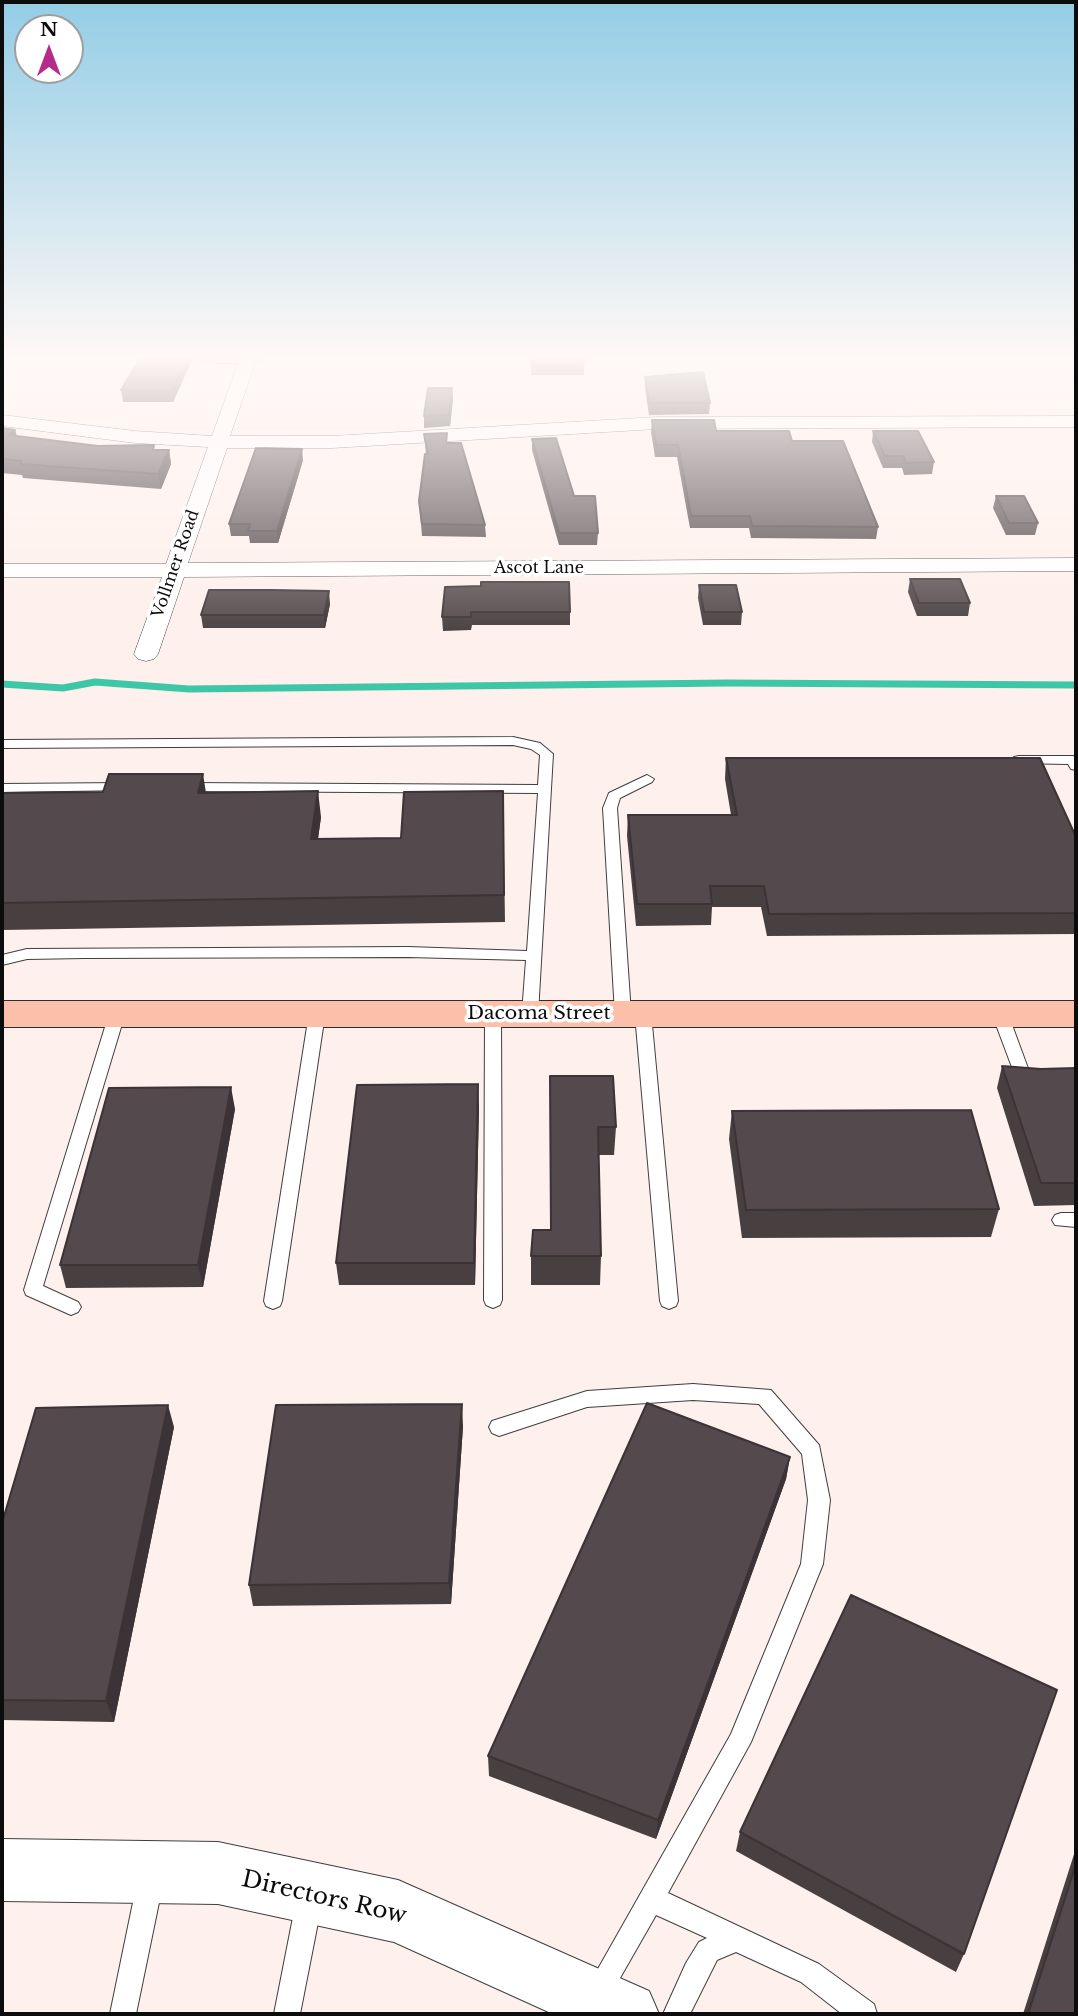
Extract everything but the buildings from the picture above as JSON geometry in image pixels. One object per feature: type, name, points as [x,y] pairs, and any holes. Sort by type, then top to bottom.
[{"type":"main road","name":"Dacoma Street","points":[[2,1014],[1076,1014]]},
{"type":"street","name":"Vollmer Road","points":[[146,654],[217,449]]},
{"type":"street","name":"Ascot Lane","points":[[2,571],[1076,565]]},
{"type":"street","name":"Directors Row","points":[[2,1870],[218,1873],[398,1911],[610,2006]]},
{"type":"lane","points":[[2,744],[513,741],[535,746],[547,754],[533,956],[511,1014],[494,1300]]},
{"type":"lane","points":[[1004,760],[1073,760],[1076,766]]},
{"type":"lane","points":[[647,779],[614,796],[610,808],[669,1301]]},
{"type":"lane","points":[[2,788],[140,787]]},
{"type":"lane","points":[[167,787],[545,789]]},
{"type":"lane","points":[[2,960],[27,954],[84,953],[434,952],[533,956]]},
{"type":"lane","points":[[71,1307],[33,1290],[117,1014]]},
{"type":"lane","points":[[272,1301],[317,1014]]},
{"type":"lane","points":[[1000,1014],[1022,1074],[1027,1079],[1035,1082],[1076,1081]]},
{"type":"lane","points":[[499,1427],[587,1399],[693,1392],[764,1396],[812,1451],[819,1500],[812,1564],[739,1742],[651,1899],[610,2006]]},
{"type":"lane","points":[[123,2014],[152,1871]]},
{"type":"lane","points":[[287,2014],[311,1892]]},
{"type":"lane","points":[[651,1899],[810,1973],[863,2014]]},
{"type":"lane","points":[[676,2014],[708,1951],[737,1939]]},
{"type":"waterway","points":[[2,684],[63,688],[95,682],[189,689],[728,683],[1076,685]]}]
